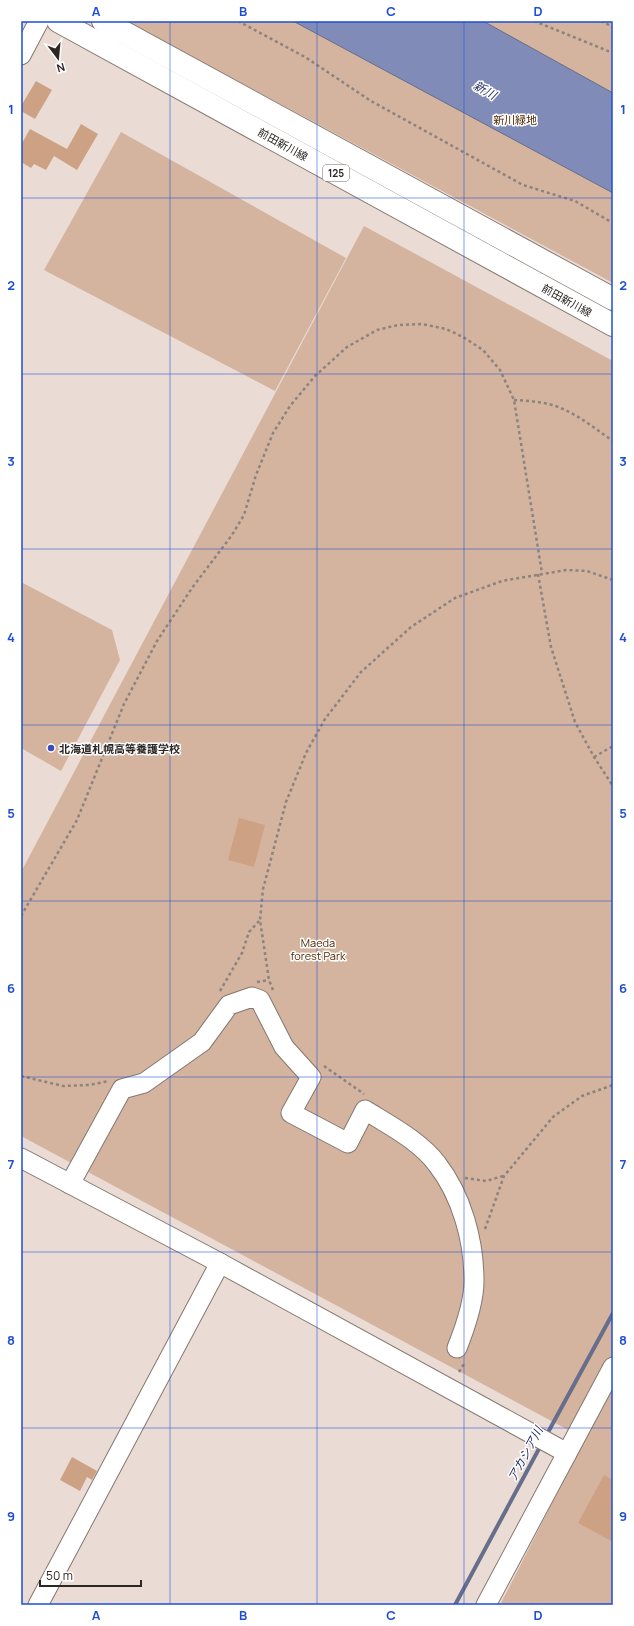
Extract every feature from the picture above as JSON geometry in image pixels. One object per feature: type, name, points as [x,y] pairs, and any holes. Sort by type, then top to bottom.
[{"type":"main road","name":"前田新川線","points":[[58,21],[613,325]]},
{"type":"main road","name":"前田新川線","points":[[103,21],[613,299]]},
{"type":"street","points":[[21,55],[39,21]]},
{"type":"street","points":[[70,1184],[122,1090],[144,1083],[202,1042],[229,1005],[252,996],[260,1000],[284,1047],[311,1077],[291,1113],[348,1143],[365,1110],[416,1143],[437,1164],[459,1200],[469,1230],[474,1281],[468,1321],[457,1348]]},
{"type":"street","points":[[21,1158],[220,1263],[563,1451]]},
{"type":"street","points":[[38,1605],[220,1263]]},
{"type":"street","points":[[486,1605],[563,1451],[613,1367]]},
{"type":"path","points":[[238,21],[305,57],[371,101],[523,185],[575,201],[613,223]]},
{"type":"path","points":[[534,21],[613,53]]},
{"type":"path","points":[[601,21],[613,27]]},
{"type":"path","points":[[21,916],[78,820],[124,704],[157,641],[192,588],[232,535],[244,515],[256,475],[273,433],[290,406],[315,376],[347,347],[376,330],[398,325],[422,324],[446,329],[483,350],[500,370],[514,400],[551,647],[575,722],[594,757],[613,786]]},
{"type":"path","points":[[514,400],[538,402],[562,408],[581,418],[613,441]]},
{"type":"path","points":[[274,994],[268,980],[260,920],[263,889],[286,802],[306,753],[325,719],[361,672],[411,627],[455,598],[502,581],[567,570],[587,571],[613,580]]},
{"type":"path","points":[[594,757],[613,746]]},
{"type":"path","points":[[220,992],[242,953],[249,932],[260,920]]},
{"type":"path","points":[[318,1061],[366,1096]]},
{"type":"path","points":[[21,1076],[63,1086],[89,1085],[111,1080]]},
{"type":"path","points":[[483,1222],[485,1229],[504,1176],[553,1117],[582,1096],[613,1085]]},
{"type":"path","points":[[460,1172],[468,1184]]},
{"type":"path","points":[[465,1178],[486,1181],[504,1176]]},
{"type":"green space","name":"新川緑地","points":[[126,21],[613,21],[613,283]]},
{"type":"green space","points":[[121,132],[346,258],[275,391],[44,270]]},
{"type":"green space","name":"Maeda forest Park","points":[[364,226],[613,361],[613,1605],[500,1605],[585,1439],[21,1136],[21,872]]},
{"type":"green space","name":"北海道札幌高等養護学校","points":[[21,582],[112,630],[120,660],[61,771],[21,748]]},
{"type":"water","name":"新川","points":[[293,21],[483,21],[613,93],[613,193]]},
{"type":"building","points":[[36,81],[52,90],[35,119],[21,111],[21,106]]},
{"type":"building","points":[[81,124],[98,134],[77,170],[54,156],[46,170],[34,164],[31,168],[21,162],[21,145],[30,129],[67,149]]},
{"type":"building","points":[[239,818],[265,825],[254,867],[228,860]]},
{"type":"building","points":[[72,1457],[97,1471],[92,1480],[87,1477],[80,1491],[60,1480]]},
{"type":"building","points":[[604,1475],[613,1480],[613,1542],[578,1523]]},
{"type":"waterway","name":"アカシア川","points":[[546,1436],[613,1313]]},
{"type":"waterway","name":"アカシア川","points":[[455,1605],[541,1445]]},
{"type":"place","name":"北海道札幌高等養護学校","points":[[51,748]]}]
